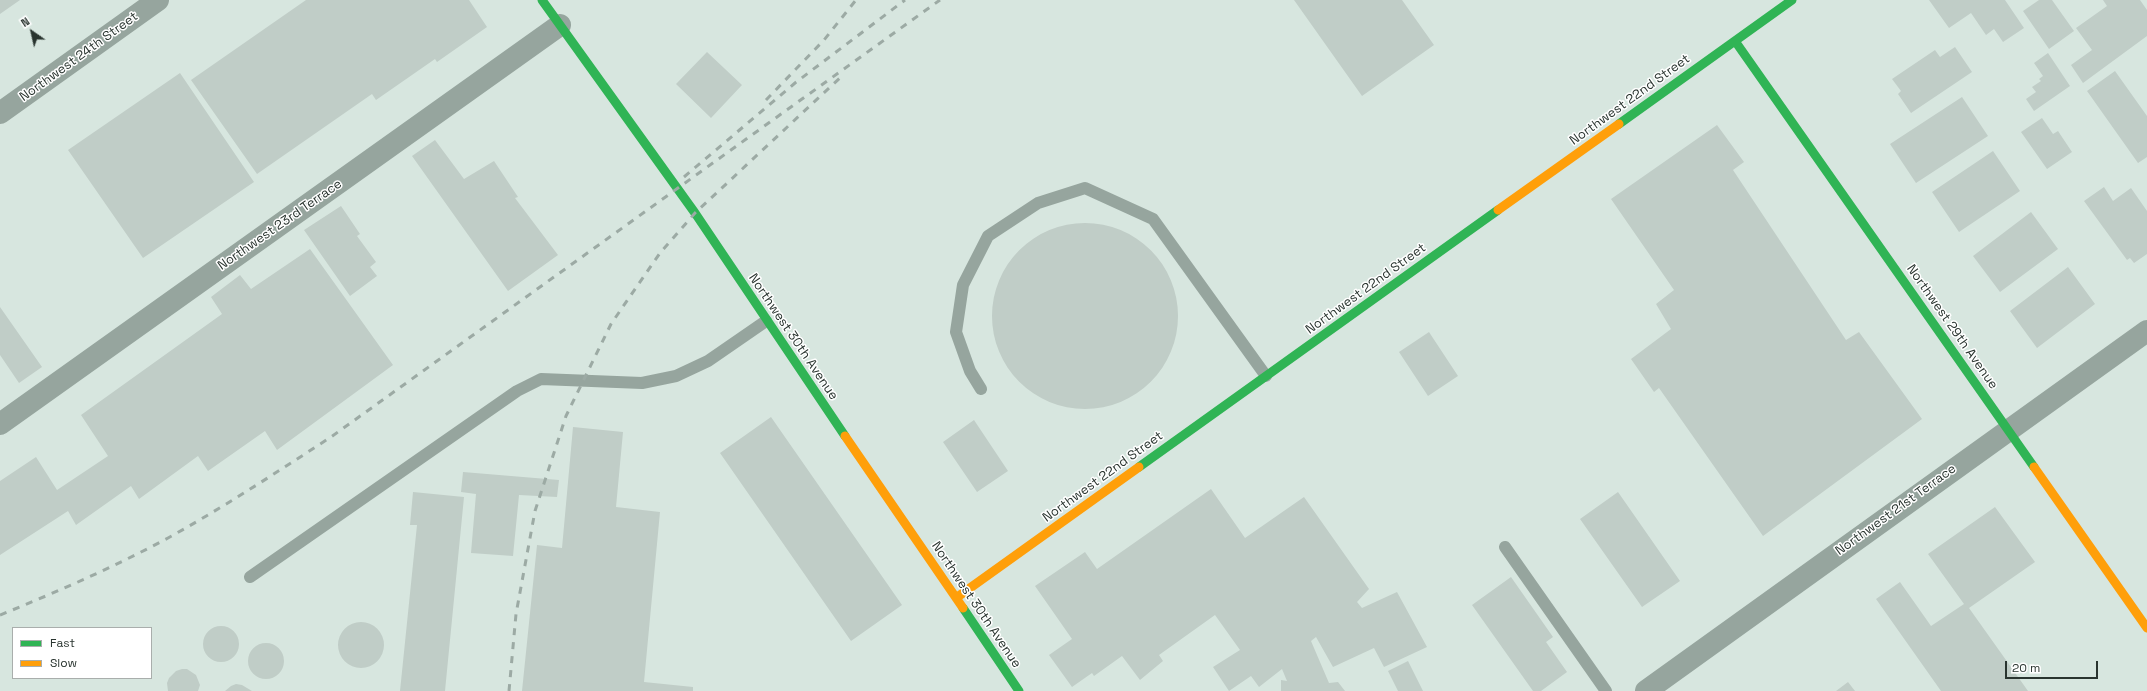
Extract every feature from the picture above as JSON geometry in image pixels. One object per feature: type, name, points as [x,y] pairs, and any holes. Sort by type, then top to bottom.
[{"type":"street","name":"Northwest 24th Street","points":[[0,113],[158,0]]},
{"type":"street","name":"Northwest 30th Avenue","points":[[542,0],[682,194],[766,321],[1020,691]]},
{"type":"street","name":"Northwest 22nd Street","points":[[956,598],[1792,0]]},
{"type":"street","name":"Northwest 23rd Terrace","points":[[0,424],[560,25]]},
{"type":"street","name":"Northwest 29th Avenue","points":[[1735,41],[2009,429],[2147,628]]},
{"type":"street","name":"Northwest 21st Terrace","points":[[1646,691],[2147,331]]},
{"type":"lane","points":[[981,389],[970,371],[956,332],[963,285],[988,236],[1038,203],[1085,188],[1153,219],[1266,376]]},
{"type":"lane","points":[[250,577],[523,388],[541,379],[642,383],[676,376],[708,361],[766,321]]},
{"type":"lane","points":[[1505,547],[1606,691]]},
{"type":"building","points":[[0,0],[20,0],[0,14]]},
{"type":"building","points":[[306,0],[469,0],[487,27],[437,62],[435,59],[376,100],[372,94],[257,174],[191,80]]},
{"type":"building","points":[[1294,0],[1402,0],[1434,45],[1362,96]]},
{"type":"building","points":[[1929,0],[2005,0],[2024,28],[2003,42],[1994,29],[1986,35],[1971,13],[1949,28]]},
{"type":"building","points":[[2039,0],[2052,0],[2074,31],[2049,49],[2023,11]]},
{"type":"building","points":[[2103,0],[2140,0],[2147,10],[2147,36],[2083,83],[2071,65],[2092,50],[2076,28],[2107,6]]},
{"type":"building","points":[[1955,47],[1972,72],[1911,113],[1898,94],[1901,91],[1892,79],[1935,50],[1940,57]]},
{"type":"building","points":[[707,52],[742,85],[711,118],[676,84]]},
{"type":"building","points":[[2048,53],[2070,86],[2034,111],[2026,99],[2036,92],[2032,87],[2041,81],[2039,79],[2043,76],[2034,63]]},
{"type":"building","points":[[2115,71],[2147,116],[2147,157],[2138,163],[2087,91]]},
{"type":"building","points":[[180,73],[254,182],[143,258],[68,150]]},
{"type":"building","points":[[1962,97],[1988,136],[1916,183],[1890,144]]},
{"type":"building","points":[[2042,118],[2053,134],[2058,131],[2072,152],[2047,169],[2021,132]]},
{"type":"building","points":[[1717,125],[1744,162],[1733,170],[1846,340],[1859,332],[1922,419],[1763,536],[1659,388],[1654,392],[1631,359],[1671,329],[1656,304],[1674,290],[1611,199]]},
{"type":"building","points":[[435,140],[464,179],[494,161],[518,197],[515,198],[558,255],[508,291],[412,156]]},
{"type":"building","points":[[1993,151],[2020,191],[1959,232],[1932,192]]},
{"type":"building","points":[[2104,187],[2113,201],[2131,188],[2147,211],[2147,254],[2134,263],[2130,258],[2127,260],[2084,201]]},
{"type":"building","points":[[341,206],[360,234],[357,236],[376,262],[370,267],[377,276],[350,296],[304,230]]},
{"type":"building","points":[[2031,212],[2058,249],[2000,292],[1973,256]]},
{"type":"building","points":[[1085,223],[1103,225],[1120,230],[1129,234],[1151,250],[1167,272],[1171,281],[1176,298],[1178,316],[1176,334],[1171,351],[1167,360],[1151,382],[1129,398],[1120,402],[1103,407],[1085,409],[1067,407],[1050,402],[1041,398],[1019,382],[1003,360],[999,351],[994,334],[992,316],[994,298],[999,281],[1003,272],[1019,250],[1041,234],[1050,230],[1067,225]]},
{"type":"building","points":[[310,249],[393,365],[277,450],[265,431],[208,471],[198,456],[139,499],[131,486],[76,525],[68,511],[0,555],[0,481],[36,457],[57,490],[108,456],[81,415],[222,314],[211,297],[240,275],[251,289]]},
{"type":"building","points":[[2068,267],[2095,304],[2037,348],[2010,311]]},
{"type":"building","points":[[0,307],[42,367],[19,383],[0,355]]},
{"type":"building","points":[[1429,332],[1458,376],[1428,396],[1399,352]]},
{"type":"building","points":[[771,417],[902,605],[851,641],[720,453]]},
{"type":"building","points":[[974,420],[1008,471],[977,492],[943,442]]},
{"type":"building","points":[[573,427],[623,432],[616,507],[660,512],[644,682],[693,687],[693,691],[522,691],[537,545],[562,548]]},
{"type":"building","points":[[463,472],[559,480],[557,497],[519,495],[513,556],[471,553],[476,494],[461,492]]},
{"type":"building","points":[[1211,489],[1245,538],[1304,497],[1369,589],[1357,602],[1362,608],[1397,592],[1427,647],[1384,667],[1374,648],[1333,667],[1316,637],[1311,641],[1329,683],[1338,682],[1345,691],[1281,691],[1281,680],[1287,681],[1282,669],[1259,687],[1251,676],[1229,691],[1213,667],[1240,650],[1215,615],[1159,655],[1163,661],[1140,680],[1122,656],[1094,676],[1092,673],[1072,687],[1049,655],[1072,639],[1035,586],[1085,552],[1097,569]]},
{"type":"building","points":[[413,492],[464,497],[445,691],[400,691],[417,525],[410,525]]},
{"type":"building","points":[[1618,492],[1680,581],[1642,607],[1580,519]]},
{"type":"building","points":[[1995,507],[2035,562],[1969,608],[2028,691],[1941,691],[1876,599],[1900,582],[1931,626],[1964,604],[1928,554]]},
{"type":"building","points":[[1511,577],[1553,637],[1546,642],[1567,672],[1541,691],[1533,691],[1472,605]]},
{"type":"building","points":[[361,622],[374,626],[380,632],[384,645],[380,658],[374,664],[361,668],[348,664],[342,658],[338,645],[342,632],[348,626]]},
{"type":"building","points":[[221,626],[234,631],[239,644],[234,657],[221,662],[208,657],[203,644],[208,631]]},
{"type":"building","points":[[266,643],[279,648],[284,661],[279,674],[266,679],[253,674],[248,661],[253,648]]},
{"type":"building","points":[[1408,661],[1423,691],[1398,691],[1388,671]]},
{"type":"building","points":[[187,669],[196,675],[200,685],[198,691],[168,691],[167,683],[169,678],[176,671]]},
{"type":"building","points":[[1848,682],[1855,691],[1836,691]]},
{"type":"building","points":[[236,684],[242,685],[252,691],[225,691]]},
{"type":"railway","points":[[766,100],[824,40],[856,0]]},
{"type":"railway","points":[[684,177],[795,83],[905,0]]},
{"type":"railway","points":[[0,615],[85,579],[168,538],[230,502],[331,437],[940,0]]},
{"type":"railway","points":[[509,691],[516,614],[535,511],[566,416],[611,324],[660,253],[695,213],[843,75]]},
{"type":"traffic: fast","points":[[542,0],[695,213],[845,436]]},
{"type":"traffic: fast","points":[[1619,124],[1792,0]]},
{"type":"traffic: fast","points":[[1735,41],[2034,467]]},
{"type":"traffic: fast","points":[[1139,467],[1498,210]]},
{"type":"traffic: fast","points":[[963,608],[1019,691]]},
{"type":"traffic: slow","points":[[1498,210],[1619,124]]},
{"type":"traffic: slow","points":[[845,436],[963,608]]},
{"type":"traffic: slow","points":[[956,598],[1139,467]]},
{"type":"traffic: slow","points":[[2034,467],[2147,628]]}]
